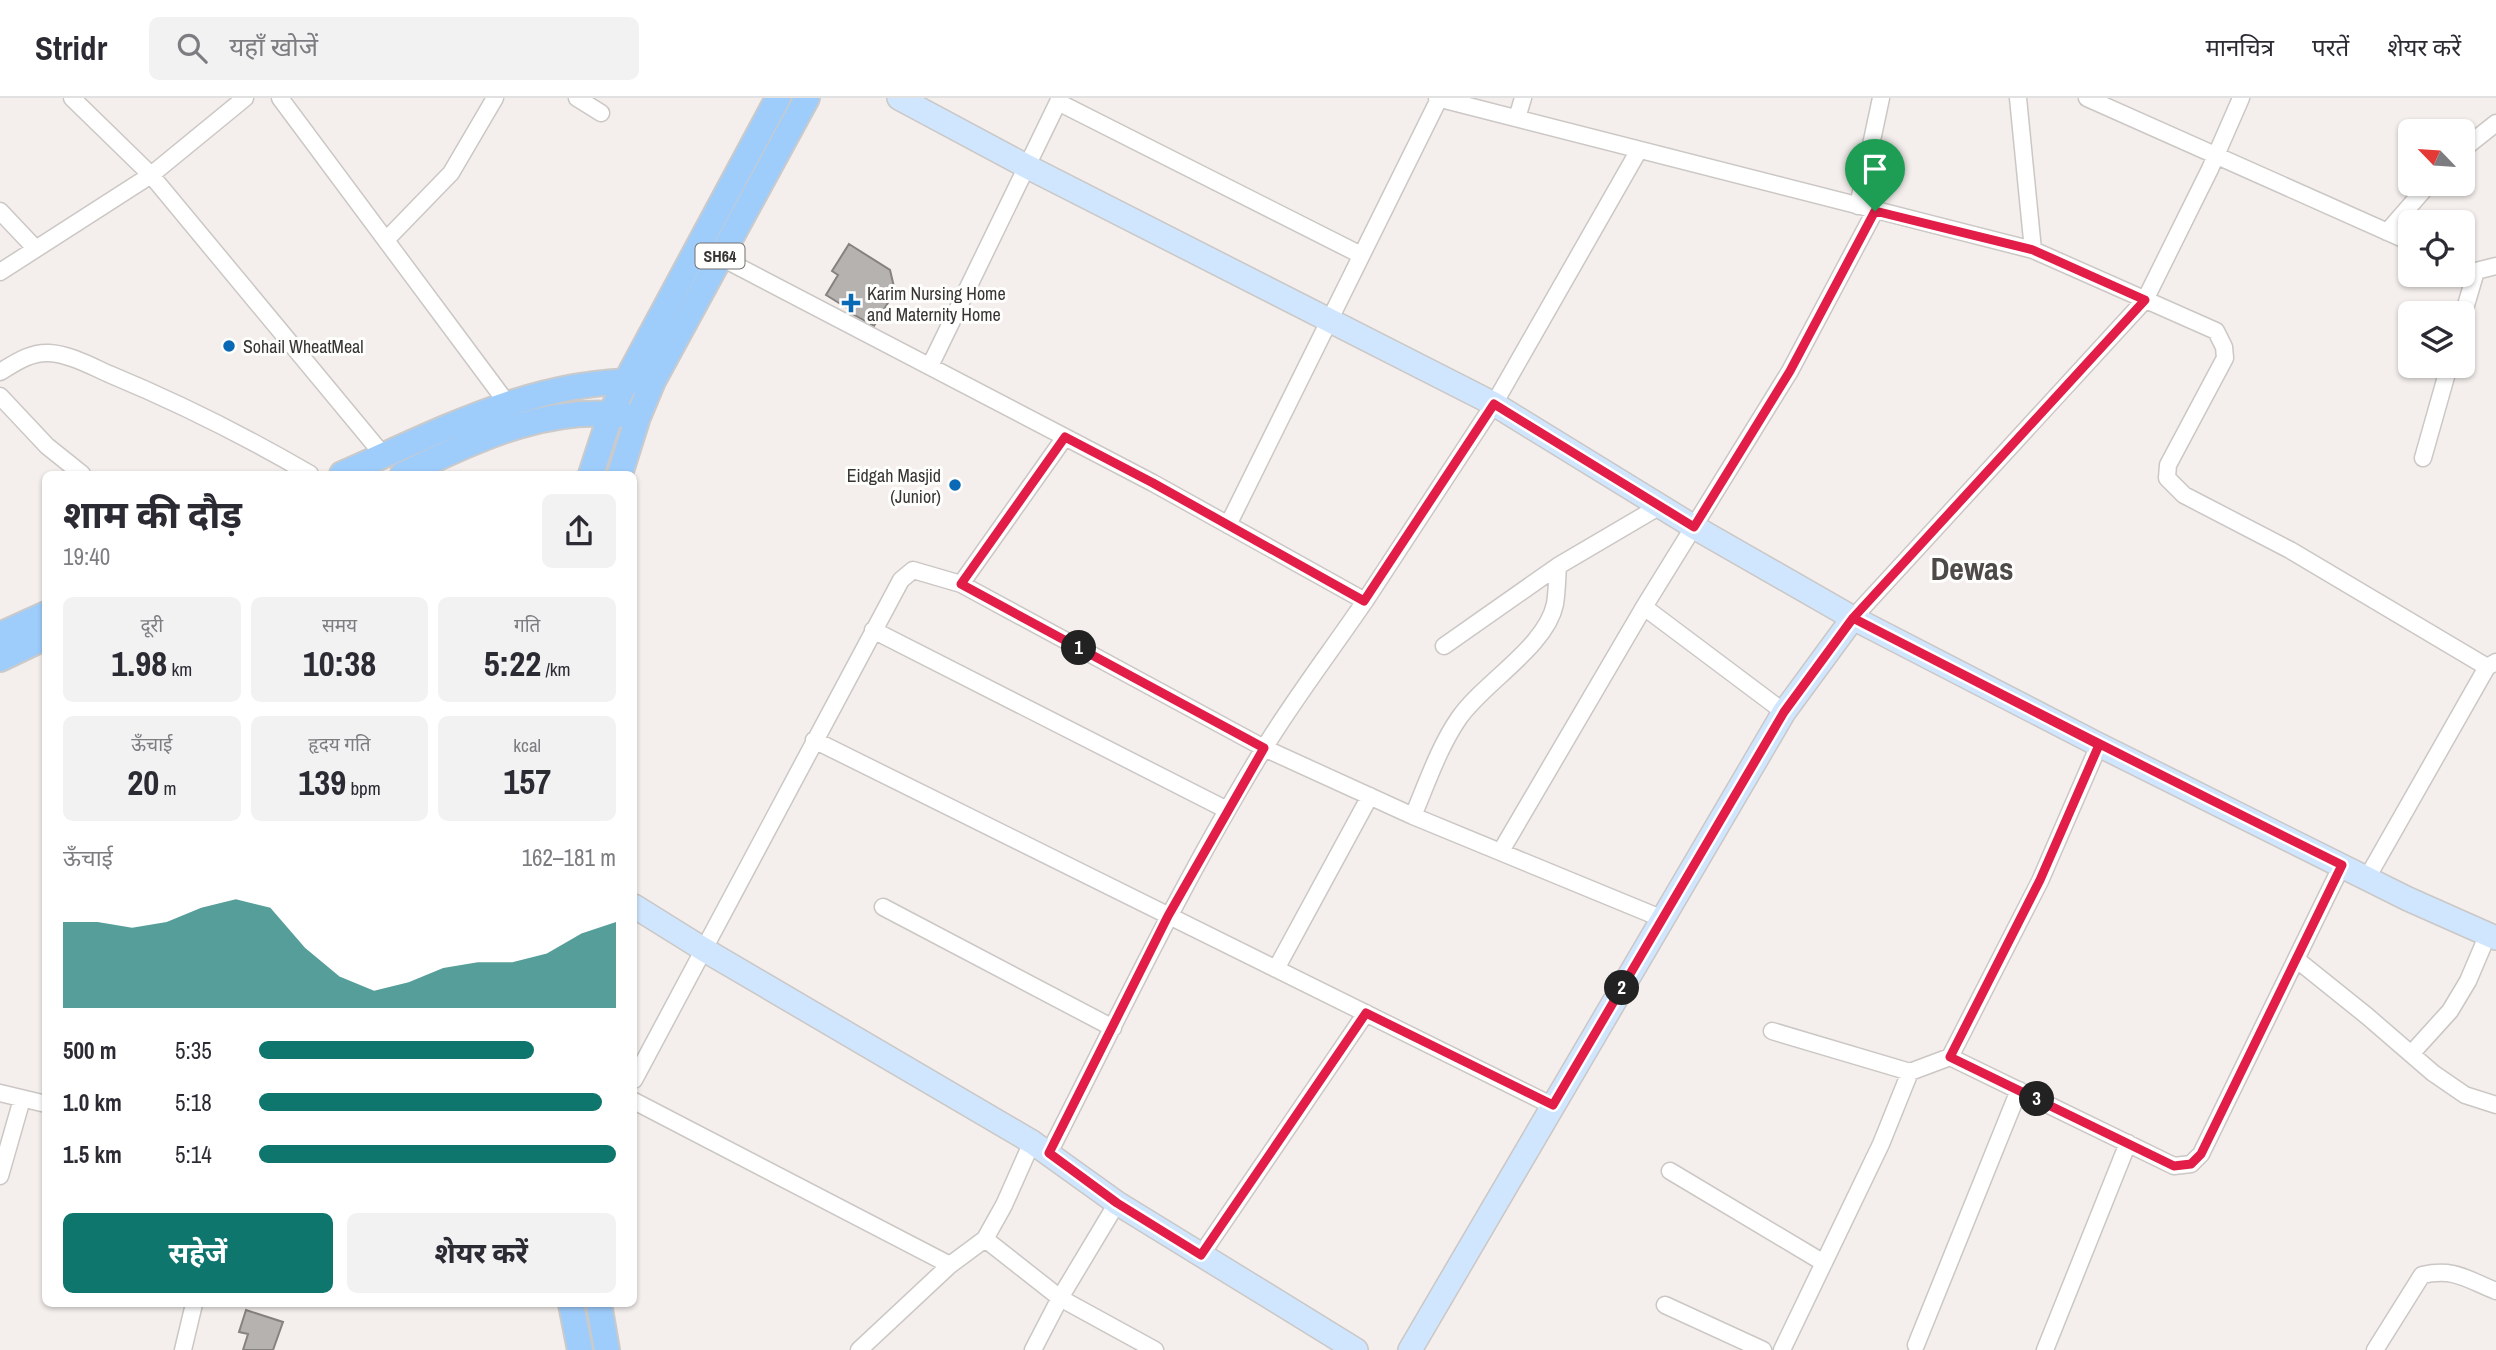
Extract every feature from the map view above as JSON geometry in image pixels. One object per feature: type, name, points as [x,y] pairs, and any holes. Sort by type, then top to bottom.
[{"type":"main road","name":"SH64","points":[[611,413],[778,98]]},
{"type":"main road","name":"SH64","points":[[638,417],[653,381],[807,98]]},
{"type":"main road","points":[[349,471],[438,430],[507,403],[578,386],[653,381]]},
{"type":"main road","points":[[592,471],[611,413]]},
{"type":"main road","points":[[410,471],[498,431],[572,414],[611,413],[638,417],[621,471]]},
{"type":"main road","points":[[0,635],[42,616]]},
{"type":"main road","points":[[0,659],[42,639]]},
{"type":"main road","points":[[572,1307],[580,1350]]},
{"type":"main road","points":[[600,1307],[607,1350]]},
{"type":"street","points":[[72,98],[151,175],[384,456]]},
{"type":"street","points":[[0,272],[151,175],[245,98]]},
{"type":"street","points":[[280,98],[507,403]]},
{"type":"street","points":[[386,240],[451,173],[495,98]]},
{"type":"street","points":[[577,98],[601,113]]},
{"type":"street","points":[[899,98],[1026,166],[1494,404],[1694,527],[1853,618],[2099,745],[2409,899],[2492,936],[2450,1010],[2411,1054]]},
{"type":"street","points":[[1228,525],[1438,98],[2033,250],[2216,331],[2224,347],[2225,358],[2168,465],[2167,478],[2184,495],[2290,550],[2492,665],[2367,878]]},
{"type":"street","points":[[1517,118],[1524,98]]},
{"type":"street","points":[[1858,206],[1881,98]]},
{"type":"street","points":[[2018,98],[2033,250]]},
{"type":"street","points":[[2087,98],[2398,237]]},
{"type":"street","points":[[1410,1350],[1784,712],[1853,618],[2145,300],[2216,156],[2241,98]]},
{"type":"street","points":[[930,366],[1059,100],[1361,256]]},
{"type":"street","points":[[2475,140],[2496,123]]},
{"type":"street","points":[[859,1350],[950,1265],[985,1239],[1113,1028],[1168,916],[1264,748],[1494,404],[1639,150]]},
{"type":"street","points":[[2387,232],[2418,196]]},
{"type":"street","points":[[0,211],[35,248]]},
{"type":"street","points":[[1501,851],[1644,607],[1790,371],[1875,211]]},
{"type":"street","points":[[720,257],[1065,437],[1364,601]]},
{"type":"street","points":[[2475,268],[2496,266]]},
{"type":"street","points":[[0,372],[31,355],[50,353],[78,361],[157,394],[246,437],[305,471]]},
{"type":"street","points":[[2423,458],[2446,378]]},
{"type":"street","points":[[0,396],[47,446],[78,471]]},
{"type":"street","points":[[961,584],[1065,437]]},
{"type":"street","points":[[1444,646],[1558,566],[1660,506]]},
{"type":"street","points":[[1413,816],[1442,749],[1460,717],[1504,670],[1530,647],[1546,625],[1555,605],[1558,566]]},
{"type":"street","points":[[637,1074],[873,631],[901,580],[913,570],[961,584],[1264,748],[1413,816],[1663,919]]},
{"type":"street","points":[[1644,607],[1784,712]]},
{"type":"street","points":[[873,631],[1227,810]]},
{"type":"street","points":[[814,740],[1553,1105]]},
{"type":"street","points":[[1772,1031],[1910,1072],[1950,1057],[2040,880],[2099,745]]},
{"type":"street","points":[[1276,969],[1370,796]]},
{"type":"street","points":[[1950,1057],[2174,1166],[2191,1164],[2201,1154],[2342,865]]},
{"type":"street","points":[[883,907],[1113,1028]]},
{"type":"street","points":[[637,908],[1041,1148],[1117,1203],[1356,1350]]},
{"type":"street","points":[[2296,959],[2465,1096],[2496,1105]]},
{"type":"street","points":[[1201,1255],[1366,1013]]},
{"type":"street","points":[[1782,1350],[1881,1144],[1910,1072]]},
{"type":"street","points":[[1916,1345],[2019,1090]]},
{"type":"street","points":[[0,1093],[42,1103]]},
{"type":"street","points":[[0,1176],[22,1099]]},
{"type":"street","points":[[637,1103],[950,1265]]},
{"type":"street","points":[[2045,1350],[2128,1143]]},
{"type":"street","points":[[1670,1171],[1824,1263]]},
{"type":"street","points":[[1033,1350],[1060,1298],[1117,1203]]},
{"type":"street","points":[[985,1239],[1060,1298],[1155,1350]]},
{"type":"street","points":[[2375,1350],[2421,1275],[2450,1272],[2496,1291]]},
{"type":"street","points":[[1665,1305],[1763,1350]]},
{"type":"street","points":[[183,1350],[193,1307]]},
{"type":"building","points":[[849,244],[890,270],[895,291],[874,326],[826,295],[838,275],[832,271]]},
{"type":"building","points":[[246,1310],[283,1322],[273,1350],[243,1350],[248,1334],[239,1332]]},
{"type":"place","name":"Karim Nursing Home and Maternity Home","points":[[851,303]]},
{"type":"place","name":"Sohail WheatMeal","points":[[229,346]]},
{"type":"place","name":"Eidgah Masjid (Junior)","points":[[955,485]]},
{"type":"district","name":"Dewas","points":[[1972,568]]},
{"type":"route","points":[[1875,211],[1790,371],[1694,527],[1494,404],[1364,601],[1065,437],[961,584],[1264,748],[1168,916],[1049,1153],[1117,1203],[1201,1255],[1366,1013],[1553,1105],[1784,712],[1853,618],[2017,703],[2099,745],[2342,865],[2201,1154],[2191,1164],[2174,1166],[1950,1057],[2040,880],[2099,745],[1853,618],[2145,300],[2033,250],[1875,211]]}]
